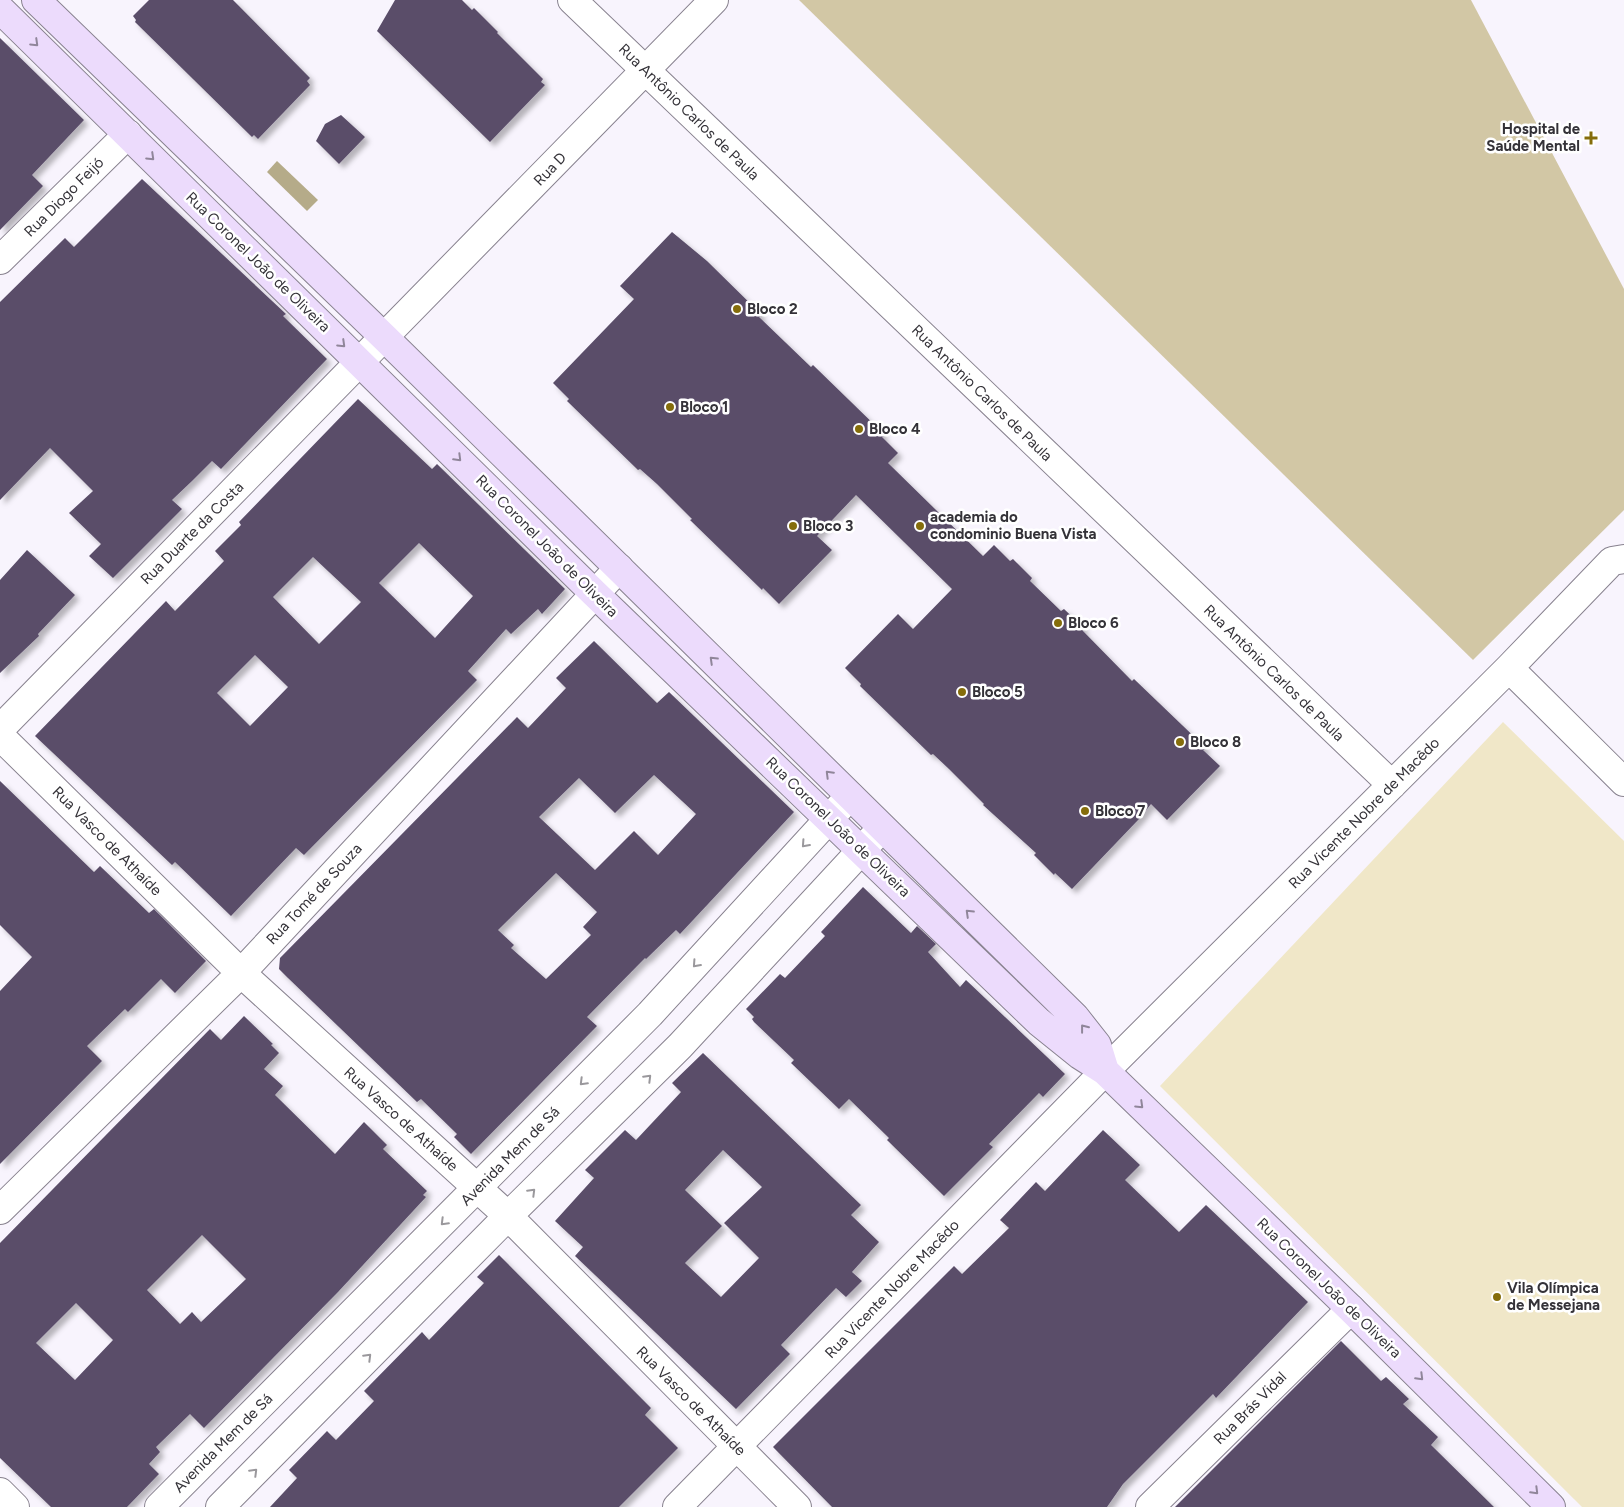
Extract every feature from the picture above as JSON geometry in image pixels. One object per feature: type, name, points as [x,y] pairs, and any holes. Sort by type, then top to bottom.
[{"type":"street","name":"Rua Coronel João de Oliveira","points":[[36,0],[385,338],[1076,1017],[1097,1045],[1105,1071]]},
{"type":"street","name":"Rua Antônio Carlos de Paula","points":[[572,0],[1392,786]]},
{"type":"street","name":"Rua D","points":[[385,338],[714,0]]},
{"type":"street","name":"Rua Coronel João de Oliveira","points":[[0,9],[594,593],[829,817],[1039,1022],[1080,1055],[1105,1071],[1351,1309],[1551,1507]]},
{"type":"street","name":"Rua Diogo Feijó","points":[[0,260],[128,134]]},
{"type":"street","name":"Rua Duarte da Costa","points":[[0,729],[385,338]]},
{"type":"street","name":"Rua Vicente Nobre de Macêdo","points":[[1105,1071],[1392,786],[1612,561],[1624,559]]},
{"type":"street","name":"Rua Tomé de Souza","points":[[0,1210],[241,973],[619,568]]},
{"type":"street","points":[[1509,668],[1624,782]]},
{"type":"street","name":"Rua Vasco de Athaíde","points":[[0,736],[241,973],[508,1216],[797,1507]]},
{"type":"street","name":"Avenida Mem de Sá","points":[[159,1507],[478,1189],[650,1014],[850,796]]},
{"type":"street","points":[[220,1507],[508,1216],[680,1046],[882,828]]},
{"type":"street","points":[[650,1014],[680,1046]]},
{"type":"street","name":"Rua Vicente Nobre Macêdo","points":[[678,1507],[1105,1071]]},
{"type":"street","name":"Rua Brás Vidal","points":[[1150,1507],[1351,1309]]},
{"type":"street","points":[[269,1397],[300,1426]]},
{"type":"street","points":[[0,1492],[15,1507]]},
{"type":"shaded area","points":[[799,0],[1471,0],[1624,289],[1624,510],[1473,660]]},
{"type":"shaded area","points":[[277,161],[318,200],[307,211],[267,172]]},
{"type":"shaded area","name":"Vila Olímpica de Messejana","points":[[1503,722],[1624,841],[1624,1507],[1582,1507],[1160,1086]]},
{"type":"building","points":[[149,0],[233,0],[310,78],[307,81],[310,85],[258,139],[254,135],[252,137],[135,22],[136,20],[133,16]]},
{"type":"building","points":[[395,0],[462,0],[472,10],[474,8],[498,32],[543,79],[541,82],[545,85],[490,142],[377,31]]},
{"type":"building","points":[[0,38],[84,120],[32,175],[43,186],[0,230]]},
{"type":"building","points":[[341,115],[365,137],[339,164],[316,141],[325,124]]},
{"type":"building","points":[[142,179],[286,314],[283,316],[327,359],[221,469],[212,461],[172,500],[182,509],[113,578],[89,556],[101,544],[69,513],[93,491],[50,448],[0,500],[0,302],[65,238],[74,247]]},
{"type":"building","points":[[672,232],[707,261],[762,315],[759,317],[811,367],[813,365],[884,434],[882,437],[898,453],[888,463],[983,556],[994,545],[1010,561],[1013,559],[1032,578],[1030,581],[1061,611],[1064,609],[1084,628],[1082,630],[1132,681],[1134,679],[1206,748],[1203,750],[1220,766],[1167,820],[1151,804],[1072,889],[1055,873],[1054,875],[1034,855],[1036,853],[983,805],[933,754],[931,755],[860,686],[861,684],[845,668],[898,614],[913,629],[952,589],[856,495],[817,536],[832,550],[779,604],[690,520],[692,519],[657,484],[640,469],[638,470],[567,401],[569,399],[553,383],[634,299],[620,286]]},
{"type":"building","points":[[358,399],[432,469],[437,464],[565,589],[542,614],[538,609],[511,634],[506,629],[468,671],[477,680],[304,855],[296,848],[231,916],[175,862],[172,865],[35,736],[166,601],[175,611],[224,561],[215,551],[241,525],[239,522]],"holes":[[[419,543],[473,596],[435,638],[379,583]],[[313,557],[361,602],[319,644],[273,597]],[[255,655],[288,687],[250,726],[217,693]]]},
{"type":"building","points":[[27,550],[75,595],[38,634],[39,636],[0,673],[0,580]]},
{"type":"building","points":[[594,641],[657,703],[669,692],[794,812],[680,934],[676,930],[645,958],[587,1017],[597,1026],[471,1154],[454,1137],[457,1134],[421,1099],[417,1102],[279,969],[280,958],[517,717],[528,728],[566,688],[556,678]],"holes":[[[654,775],[696,814],[658,855],[634,831],[595,870],[539,817],[579,778],[615,813]],[[556,873],[597,912],[583,927],[591,935],[546,979],[511,948],[514,945],[498,930]]]},
{"type":"building","points":[[0,781],[94,872],[100,866],[149,913],[154,909],[206,961],[175,993],[161,979],[128,1012],[125,1009],[87,1046],[102,1061],[0,1164],[0,991],[32,957],[0,925]]},
{"type":"building","points":[[863,887],[911,933],[917,926],[936,944],[928,952],[960,987],[966,980],[1065,1074],[1043,1097],[1039,1093],[989,1144],[993,1147],[944,1196],[887,1140],[889,1138],[849,1099],[839,1109],[791,1063],[794,1060],[754,1022],[752,1019],[754,1017],[746,1009],[780,974],[785,978],[825,936],[821,932]]},
{"type":"building","points":[[244,1016],[273,1044],[271,1045],[279,1053],[264,1069],[283,1086],[275,1095],[335,1154],[364,1122],[387,1145],[383,1149],[427,1191],[423,1195],[426,1197],[338,1292],[204,1428],[190,1414],[156,1447],[160,1452],[149,1464],[159,1474],[127,1507],[51,1507],[0,1458],[0,1243],[210,1029],[221,1040]],"holes":[[[202,1235],[246,1279],[201,1322],[192,1312],[180,1324],[147,1290]],[[76,1303],[113,1340],[75,1380],[36,1343]]]},
{"type":"building","points":[[703,1053],[861,1205],[851,1215],[879,1242],[852,1272],[862,1281],[846,1297],[836,1288],[781,1345],[790,1354],[736,1409],[575,1256],[583,1247],[555,1221],[594,1178],[585,1170],[625,1130],[636,1140],[681,1092],[672,1083]],"holes":[[[723,1150],[762,1187],[724,1223],[759,1258],[721,1297],[685,1263],[722,1226],[685,1190]]]},
{"type":"building","points":[[1103,1130],[1140,1165],[1125,1180],[1179,1232],[1206,1205],[1308,1302],[1216,1398],[1213,1394],[1123,1484],[1107,1507],[832,1507],[773,1447],[954,1266],[962,1274],[1009,1228],[1000,1220],[1036,1182],[1045,1191]]},
{"type":"building","points":[[499,1255],[651,1408],[645,1415],[678,1448],[619,1507],[270,1507],[297,1478],[289,1470],[327,1431],[336,1440],[374,1401],[364,1391],[422,1332],[429,1340],[484,1283],[477,1277]]},
{"type":"building","points":[[1341,1341],[1381,1381],[1386,1377],[1409,1399],[1403,1404],[1438,1437],[1431,1445],[1494,1507],[1175,1507]]},
{"type":"place","name":"Hospital de Saúde Mental","points":[[1591,138]]},
{"type":"place","name":"Bloco 2","points":[[737,309]]},
{"type":"place","name":"Bloco 1","points":[[670,407]]},
{"type":"place","name":"Bloco 4","points":[[859,429]]},
{"type":"place","name":"Bloco 3","points":[[793,526]]},
{"type":"place","name":"academia do condominio Buena Vista","points":[[920,526]]},
{"type":"place","name":"Bloco 6","points":[[1058,623]]},
{"type":"place","name":"Bloco 5","points":[[962,692]]},
{"type":"place","name":"Bloco 8","points":[[1180,742]]},
{"type":"place","name":"Bloco 7","points":[[1085,811]]},
{"type":"place","name":"Vila Olímpica de Messejana","points":[[1497,1297]]}]
